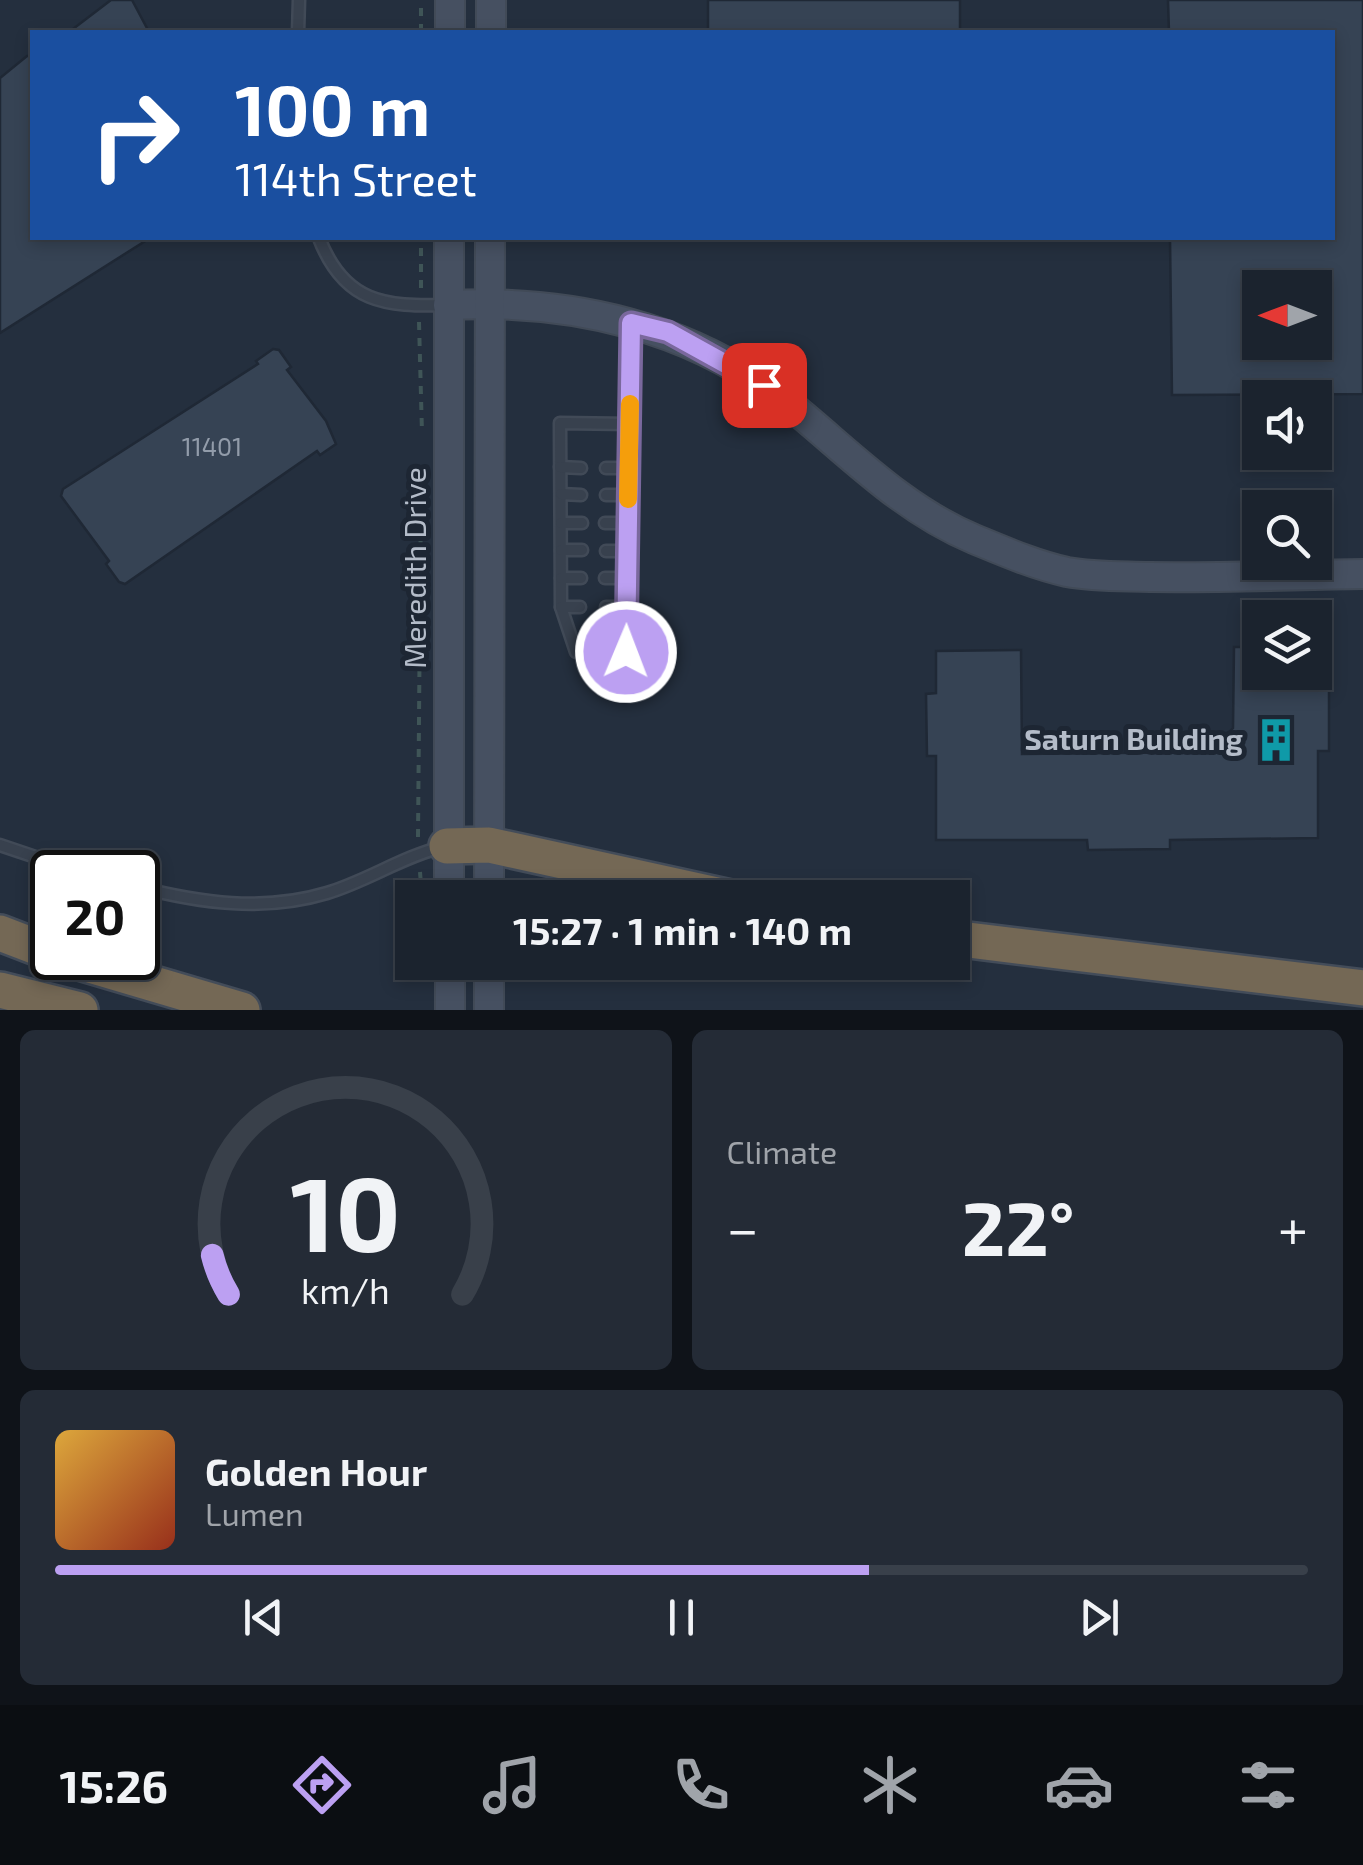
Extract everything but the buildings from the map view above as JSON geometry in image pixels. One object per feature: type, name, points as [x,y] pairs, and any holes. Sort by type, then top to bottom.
[{"type":"highway","points":[[433,849],[489,845],[648,880]]},
{"type":"highway","points":[[0,933],[30,945]]},
{"type":"highway","points":[[970,940],[1363,988]]},
{"type":"highway","points":[[140,980],[242,1010]]},
{"type":"highway","points":[[0,990],[80,1010]]},
{"type":"main road","points":[[450,0],[450,30]]},
{"type":"main road","points":[[491,0],[491,30]]},
{"type":"main road","name":"Meredith Drive","points":[[442,880],[433,849],[449,240]]},
{"type":"main road","points":[[489,880],[490,240]]},
{"type":"main road","points":[[448,304],[490,303],[668,332],[732,364],[791,406],[896,494],[969,537],[1038,563],[1094,576],[1363,574]]},
{"type":"main road","points":[[450,980],[450,1010]]},
{"type":"main road","points":[[488,980],[488,1010]]},
{"type":"lane","points":[[298,30],[299,0]]},
{"type":"lane","points":[[320,240],[327,258],[366,297],[384,304],[448,304]]},
{"type":"lane","points":[[629,424],[560,423],[561,607],[576,652],[626,652],[631,323]]},
{"type":"lane","points":[[560,467],[581,468]]},
{"type":"lane","points":[[606,468],[629,468]]},
{"type":"lane","points":[[561,494],[581,494]]},
{"type":"lane","points":[[606,494],[628,494]]},
{"type":"lane","points":[[561,522],[582,522]]},
{"type":"lane","points":[[605,522],[628,522]]},
{"type":"lane","points":[[561,550],[582,550]]},
{"type":"lane","points":[[606,551],[628,551]]},
{"type":"lane","points":[[561,578],[581,578]]},
{"type":"lane","points":[[606,578],[628,578]]},
{"type":"lane","points":[[561,607],[580,607]]},
{"type":"lane","points":[[606,607],[627,608]]},
{"type":"lane","points":[[0,845],[30,855]]},
{"type":"lane","points":[[160,892],[187,899],[284,904],[329,893],[433,849]]},
{"type":"path","points":[[421,0],[421,30]]},
{"type":"path","points":[[421,240],[422,435]]},
{"type":"path","points":[[422,475],[433,849],[426,880]]},
{"type":"slow traffic","points":[[628,499],[630,404]]},
{"type":"place","name":"Saturn Building","points":[[1276,740]]},
{"type":"route","points":[[626,652],[631,323],[668,332],[764,385]]}]
